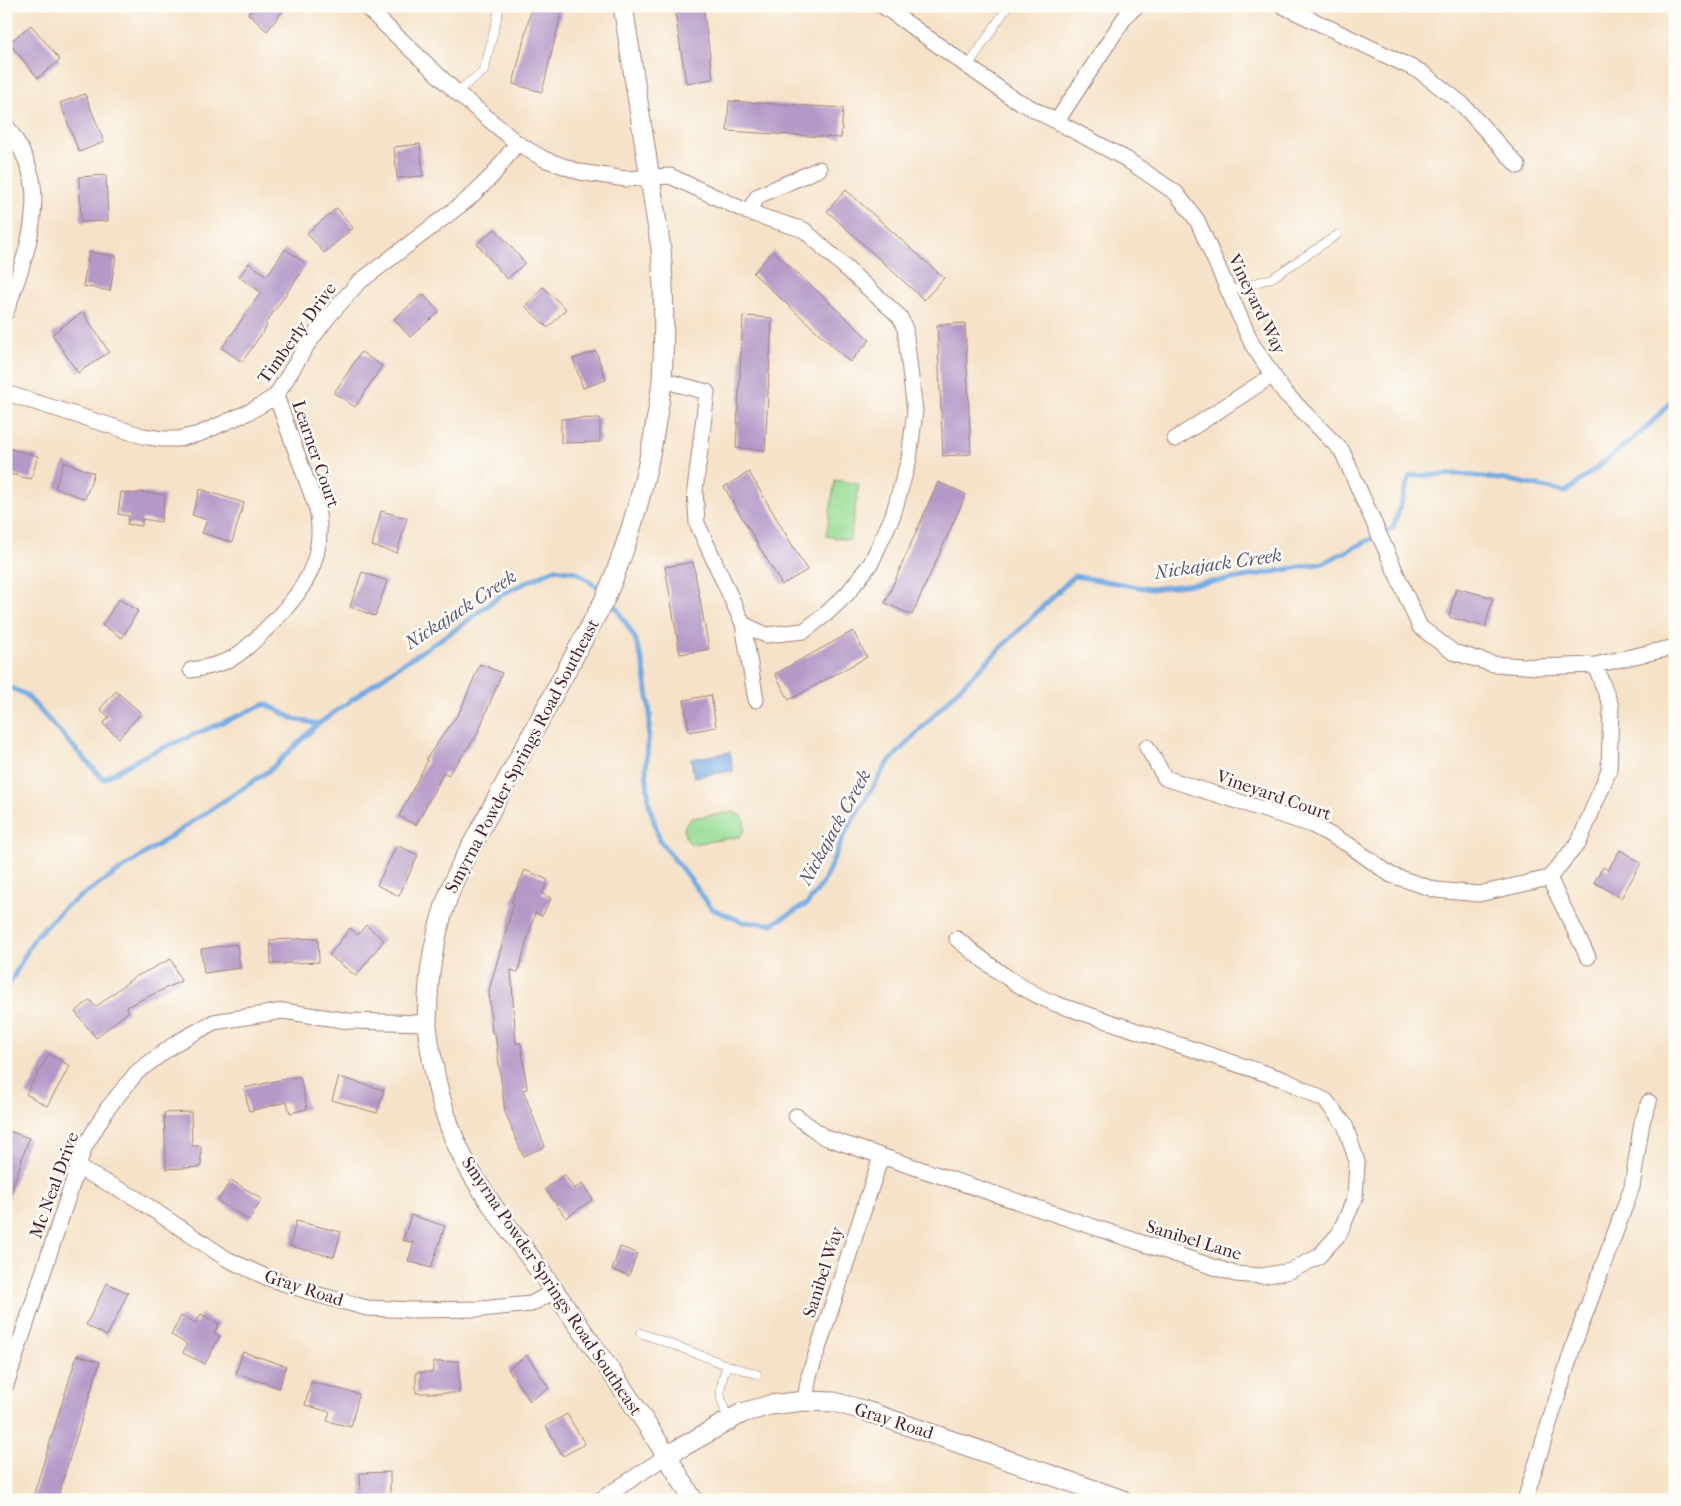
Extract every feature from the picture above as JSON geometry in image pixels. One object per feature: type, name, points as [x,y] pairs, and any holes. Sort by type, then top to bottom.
[{"type":"street","points":[[365,6],[456,92],[517,143],[544,159],[580,172],[626,179],[670,176],[748,212],[804,230],[900,317],[905,329],[915,411],[909,459],[893,515],[871,563],[847,594],[804,631],[766,634],[743,624]]},
{"type":"street","name":"Smyrna Powder Springs Road Southeast","points":[[623,6],[661,249],[664,287],[662,380],[654,439],[640,501],[621,561],[605,599],[447,894],[433,949],[427,1023],[431,1058],[442,1106],[453,1136],[467,1165],[486,1196],[668,1455],[693,1500]]},
{"type":"street","name":"Vineyard Way","points":[[883,6],[1012,96],[1126,159],[1176,193],[1197,220],[1252,344],[1284,392],[1342,451],[1420,627],[1453,652],[1493,664],[1538,666],[1595,665],[1675,647]]},
{"type":"street","points":[[1057,121],[1127,14],[1137,6]]},
{"type":"street","points":[[1284,6],[1421,72],[1462,104],[1518,166]]},
{"type":"street","points":[[6,125],[25,157],[32,184],[33,210],[30,236],[23,263],[6,312]]},
{"type":"street","name":"Timberly Drive","points":[[6,393],[142,436],[162,439],[178,439],[199,434],[251,411],[276,396],[307,345],[328,317],[358,284],[467,200],[492,176],[517,143]]},
{"type":"street","points":[[748,212],[758,196],[819,169]]},
{"type":"street","points":[[1176,439],[1272,375]]},
{"type":"street","points":[[662,380],[708,392],[695,490],[698,523],[743,624],[756,700]]},
{"type":"street","name":"Learner Court","points":[[191,670],[212,667],[232,658],[251,644],[285,610],[300,590],[310,573],[317,553],[320,540],[320,524],[317,509],[276,396]]},
{"type":"street","points":[[1588,957],[1549,878],[1579,842],[1609,770],[1611,706],[1595,665]]},
{"type":"street","name":"Vineyard Court","points":[[1148,747],[1164,778],[1312,825],[1349,845],[1391,875],[1436,890],[1478,894],[1549,878]]},
{"type":"street","name":"Sanibel Lane","points":[[796,1116],[824,1137],[1235,1274],[1262,1276],[1290,1271],[1318,1256],[1339,1234],[1355,1198],[1357,1162],[1345,1125],[1326,1101],[1285,1080],[1056,1004],[1035,995],[1000,974],[957,939]]},
{"type":"street","name":"Mc Neal Drive","points":[[6,1385],[84,1148],[107,1109],[138,1072],[176,1043],[214,1022],[283,1011],[349,1021],[427,1023]]},
{"type":"street","points":[[1525,1500],[1574,1344],[1632,1186],[1642,1122],[1649,1102]]},
{"type":"street","name":"Sanibel Way","points":[[805,1401],[809,1376],[881,1157]]},
{"type":"street","name":"Gray Road","points":[[78,1168],[134,1197],[227,1259],[268,1278],[367,1308],[413,1310],[481,1309],[531,1304],[554,1291]]},
{"type":"street","name":"Gray Road","points":[[668,1455],[742,1413],[770,1405],[805,1401],[834,1402],[863,1410],[1123,1500]]},
{"type":"street","points":[[600,1500],[668,1455]]},
{"type":"lane","points":[[456,92],[484,71],[500,6]]},
{"type":"lane","points":[[968,66],[1008,6]]},
{"type":"lane","points":[[1229,291],[1272,278],[1337,234]]},
{"type":"lane","points":[[641,1333],[727,1365],[757,1374]]},
{"type":"lane","points":[[727,1365],[721,1381],[720,1394],[729,1420]]},
{"type":"green space","points":[[835,480],[859,484],[850,540],[826,536]]},
{"type":"green space","points":[[734,812],[743,817],[745,829],[739,837],[691,844],[685,837],[684,827],[691,818]]},
{"type":"water","points":[[730,752],[733,771],[694,777],[691,759]]},
{"type":"building","points":[[254,6],[287,6],[267,31],[248,14]]},
{"type":"building","points":[[532,6],[563,6],[542,92],[513,84]]},
{"type":"building","points":[[674,6],[703,6],[713,79],[686,83]]},
{"type":"building","points":[[31,25],[60,60],[38,78],[9,43]]},
{"type":"building","points":[[85,94],[104,142],[79,152],[60,103]]},
{"type":"building","points":[[729,101],[843,108],[841,138],[727,131]]},
{"type":"building","points":[[420,144],[423,176],[397,178],[394,147]]},
{"type":"building","points":[[106,175],[108,221],[81,222],[79,177]]},
{"type":"building","points":[[846,190],[944,278],[924,300],[827,211]]},
{"type":"building","points":[[337,208],[353,228],[324,253],[307,233]]},
{"type":"building","points":[[495,229],[525,263],[507,279],[477,244]]},
{"type":"building","points":[[285,249],[307,264],[265,324],[267,326],[242,362],[222,348],[261,292],[239,277],[249,263],[267,276]]},
{"type":"building","points":[[773,251],[870,340],[850,362],[753,273]]},
{"type":"building","points":[[89,252],[116,256],[110,291],[83,286]]},
{"type":"building","points":[[543,287],[566,309],[548,328],[525,306]]},
{"type":"building","points":[[423,294],[439,312],[410,337],[394,319]]},
{"type":"building","points":[[83,312],[109,352],[78,373],[52,334]]},
{"type":"building","points":[[743,316],[772,318],[765,450],[736,448]]},
{"type":"building","points":[[965,323],[971,454],[943,456],[937,325]]},
{"type":"building","points":[[596,351],[606,380],[583,388],[573,359]]},
{"type":"building","points":[[361,352],[382,366],[355,407],[334,393]]},
{"type":"building","points":[[600,418],[600,442],[561,443],[561,419]]},
{"type":"building","points":[[6,448],[38,456],[31,479],[6,473]]},
{"type":"building","points":[[64,462],[94,473],[85,499],[55,488]]},
{"type":"building","points":[[749,472],[807,570],[782,585],[724,487]]},
{"type":"building","points":[[938,482],[966,494],[912,615],[885,603]]},
{"type":"building","points":[[200,489],[244,503],[232,542],[202,533],[207,520],[192,515]]},
{"type":"building","points":[[121,492],[165,495],[161,522],[142,519],[142,526],[127,524],[129,516],[118,514]]},
{"type":"building","points":[[381,511],[407,518],[397,553],[372,546]]},
{"type":"building","points":[[693,562],[709,649],[680,654],[665,567]]},
{"type":"building","points":[[362,572],[387,581],[375,616],[350,607]]},
{"type":"building","points":[[1456,588],[1493,598],[1485,627],[1449,617]]},
{"type":"building","points":[[119,599],[138,611],[122,638],[102,625]]},
{"type":"building","points":[[853,631],[867,657],[789,700],[775,674]]},
{"type":"building","points":[[480,664],[502,673],[477,735],[448,775],[444,772],[416,825],[399,816],[428,760],[426,759],[460,711]]},
{"type":"building","points":[[116,691],[141,713],[119,738],[103,724],[109,717],[100,709]]},
{"type":"building","points":[[711,695],[716,727],[689,732],[684,700]]},
{"type":"building","points":[[397,845],[418,855],[399,896],[377,885]]},
{"type":"building","points":[[1620,850],[1641,863],[1621,898],[1594,882],[1603,867],[1608,870]]},
{"type":"building","points":[[525,870],[548,880],[542,894],[551,898],[542,916],[535,913],[518,972],[511,970],[516,1043],[521,1043],[527,1089],[523,1090],[545,1147],[523,1156],[505,1112],[495,1033],[492,1033],[489,990],[514,903],[511,902]]},
{"type":"building","points":[[366,925],[384,940],[356,976],[329,955],[350,928],[358,935]]},
{"type":"building","points":[[318,938],[319,962],[271,964],[270,940]]},
{"type":"building","points":[[237,944],[240,968],[204,973],[201,949]]},
{"type":"building","points":[[171,959],[181,981],[126,1007],[129,1011],[96,1038],[75,1012],[90,1000],[96,1007],[133,978]]},
{"type":"building","points":[[49,1054],[70,1066],[47,1106],[26,1094]]},
{"type":"building","points":[[300,1077],[307,1109],[290,1113],[287,1102],[249,1111],[244,1088]]},
{"type":"building","points":[[339,1077],[384,1090],[377,1113],[332,1100]]},
{"type":"building","points":[[191,1112],[192,1146],[201,1146],[201,1167],[166,1169],[164,1113]]},
{"type":"building","points":[[6,1130],[29,1138],[9,1198],[6,1197]]},
{"type":"building","points":[[565,1175],[574,1189],[582,1184],[593,1199],[566,1218],[545,1189]]},
{"type":"building","points":[[231,1180],[262,1199],[249,1220],[218,1201]]},
{"type":"building","points":[[411,1215],[445,1226],[431,1268],[408,1261],[414,1243],[403,1240]]},
{"type":"building","points":[[296,1221],[341,1232],[334,1257],[290,1246]]},
{"type":"building","points":[[620,1247],[637,1253],[629,1276],[612,1270]]},
{"type":"building","points":[[107,1283],[128,1293],[107,1336],[86,1325]]},
{"type":"building","points":[[201,1314],[219,1324],[214,1333],[220,1336],[205,1364],[183,1353],[187,1344],[171,1335],[181,1316],[196,1323]]},
{"type":"building","points":[[243,1352],[286,1366],[279,1388],[236,1373]]},
{"type":"building","points":[[77,1355],[100,1362],[57,1500],[32,1500]]},
{"type":"building","points":[[527,1355],[549,1388],[530,1401],[508,1369]]},
{"type":"building","points":[[459,1361],[459,1393],[416,1393],[416,1372],[433,1372],[433,1362]]},
{"type":"building","points":[[311,1382],[359,1394],[351,1427],[327,1421],[330,1412],[305,1405]]},
{"type":"building","points":[[567,1414],[585,1444],[563,1456],[546,1426]]},
{"type":"building","points":[[390,1472],[390,1500],[361,1500],[360,1473]]},
{"type":"waterway","name":"Nickajack Creek","points":[[611,599],[635,638],[644,667],[650,714],[646,768],[649,804],[660,841],[712,909],[743,922],[772,924],[807,904],[823,883],[846,831],[887,764],[958,690],[1074,576],[1151,589],[1227,580],[1323,563],[1393,528],[1410,476],[1459,474],[1514,481],[1566,492],[1644,430],[1675,398]]},
{"type":"waterway","points":[[6,990],[35,937],[65,907],[270,770],[318,724],[396,668],[458,628],[502,594],[555,569],[576,572],[603,591]]},
{"type":"waterway","name":"Nickajack Creek","points":[[6,686],[25,694],[103,779],[146,755],[266,704],[294,719],[318,724]]}]
